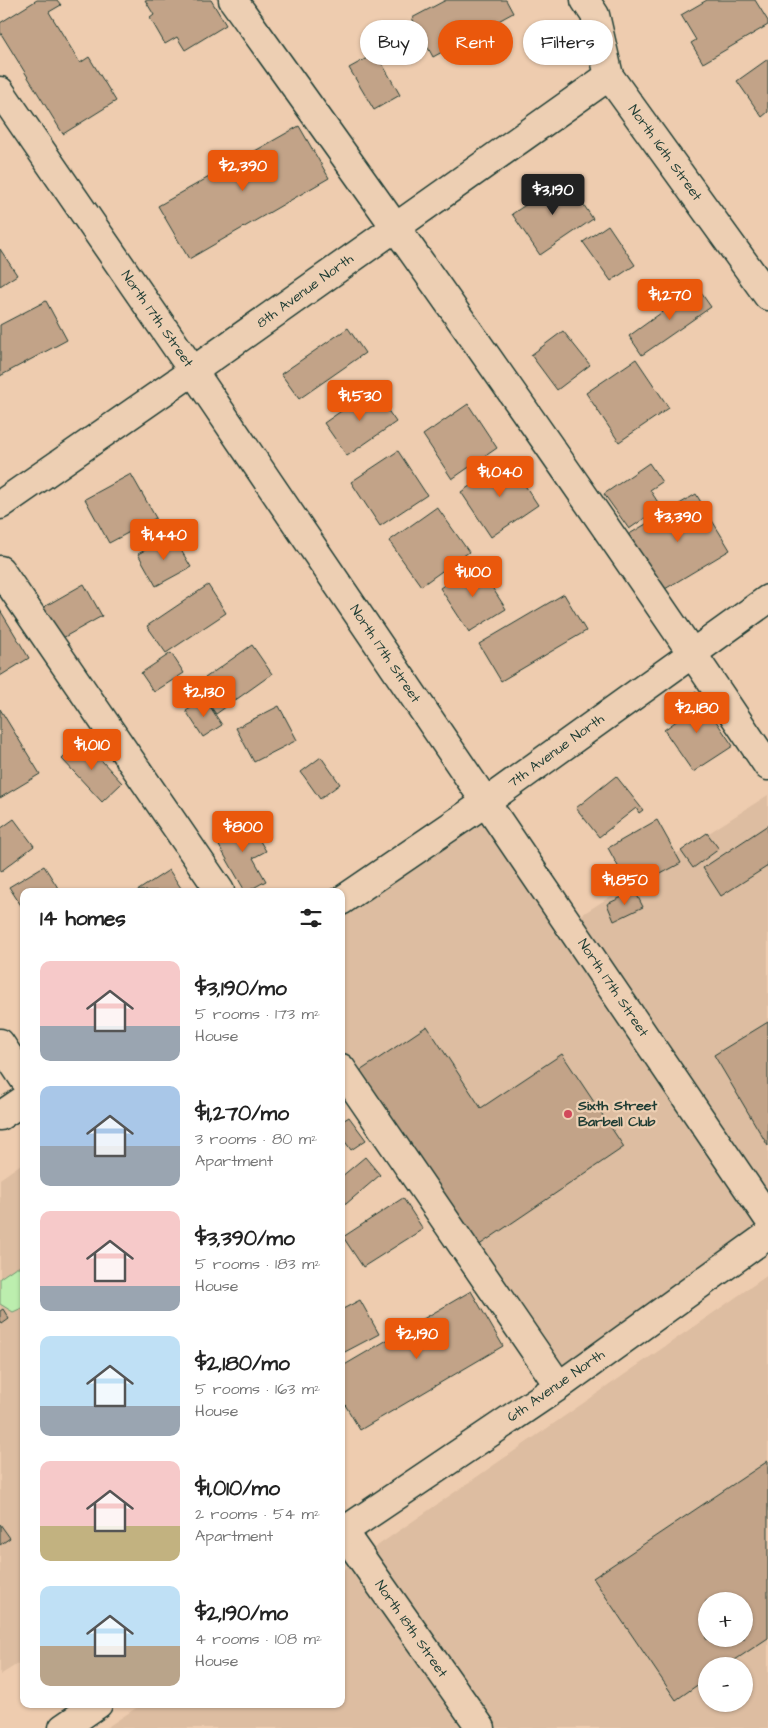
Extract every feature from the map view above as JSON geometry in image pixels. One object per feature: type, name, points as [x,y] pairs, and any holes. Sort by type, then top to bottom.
[{"type":"street","points":[[233,0],[396,226],[692,653],[768,766]]},
{"type":"street","name":"North 16th Street","points":[[585,0],[595,15],[609,76],[768,296]]},
{"type":"street","name":"8th Avenue North","points":[[0,506],[609,76]]},
{"type":"street","name":"North 17th Street","points":[[0,90],[768,1218]]},
{"type":"street","points":[[0,570],[218,888]]},
{"type":"street","name":"7th Avenue North","points":[[345,898],[486,802],[768,599]]},
{"type":"street","points":[[0,1043],[20,1073]]},
{"type":"street","points":[[345,1074],[559,1386]]},
{"type":"street","points":[[0,1116],[20,1103]]},
{"type":"street","name":"6th Avenue North","points":[[345,1529],[559,1386],[768,1235]]},
{"type":"street","name":"North 18th Street","points":[[345,1535],[481,1728]]},
{"type":"street","points":[[63,1728],[92,1708]]},
{"type":"shaded area","points":[[768,795],[768,1239],[559,1386],[345,1074],[345,898],[486,802],[569,923]]},
{"type":"shaded area","points":[[20,1165],[20,1662],[0,1675],[0,1179]]},
{"type":"shaded area","points":[[768,1275],[768,1728],[106,1728],[136,1708],[345,1708],[345,1568]]},
{"type":"green space","points":[[16,1267],[20,1267],[20,1309],[13,1312],[0,1304],[0,1278]]},
{"type":"building","points":[[37,0],[57,0],[61,5],[49,12],[80,63],[89,57],[116,101],[63,134],[0,32],[0,23]]},
{"type":"building","points":[[145,0],[211,0],[226,25],[185,50],[177,37],[165,44],[150,18],[154,15]]},
{"type":"building","points":[[446,0],[506,0],[513,13],[500,20],[438,20],[438,54],[433,57],[428,48],[428,20],[413,20],[412,18]]},
{"type":"building","points":[[707,0],[755,0],[768,21],[768,25],[703,63],[691,43],[696,40],[681,15]]},
{"type":"building","points":[[768,59],[768,112],[762,117],[737,81]]},
{"type":"building","points":[[360,62],[360,65],[383,65],[400,95],[374,110],[349,68]]},
{"type":"building","points":[[299,126],[329,178],[189,259],[158,206]]},
{"type":"building","points":[[566,178],[593,219],[540,255],[512,214]]},
{"type":"building","points":[[608,225],[635,265],[611,281],[583,242]]},
{"type":"building","points":[[0,249],[17,275],[0,286]]},
{"type":"building","points":[[697,287],[711,307],[642,355],[629,336]]},
{"type":"building","points":[[46,301],[67,340],[0,376],[0,325]]},
{"type":"building","points":[[348,328],[365,353],[299,399],[281,374]]},
{"type":"building","points":[[563,331],[590,365],[557,390],[531,355]]},
{"type":"building","points":[[636,359],[669,408],[619,442],[586,393]]},
{"type":"building","points":[[373,389],[396,422],[347,456],[324,423]]},
{"type":"building","points":[[468,404],[497,448],[452,479],[423,435]]},
{"type":"building","points":[[398,451],[427,495],[380,526],[351,482]]},
{"type":"building","points":[[508,460],[538,505],[491,537],[461,492]]},
{"type":"building","points":[[649,463],[662,482],[650,490],[661,507],[629,529],[604,494]]},
{"type":"building","points":[[131,474],[156,518],[109,543],[85,499]]},
{"type":"building","points":[[696,494],[730,550],[660,592],[626,536]]},
{"type":"building","points":[[437,507],[469,552],[421,586],[389,541]]},
{"type":"building","points":[[172,535],[191,567],[156,586],[138,554]]},
{"type":"building","points":[[477,564],[506,609],[469,632],[440,588]]},
{"type":"building","points":[[84,584],[102,616],[59,640],[42,608]]},
{"type":"building","points":[[208,585],[226,613],[166,653],[147,626]]},
{"type":"building","points":[[564,594],[586,631],[501,681],[479,644]]},
{"type":"building","points":[[0,610],[29,658],[0,676]]},
{"type":"building","points":[[252,645],[272,674],[216,714],[195,685]]},
{"type":"building","points":[[171,653],[184,673],[154,692],[141,673]]},
{"type":"building","points":[[696,692],[733,746],[693,772],[664,730],[682,717],[675,707]]},
{"type":"building","points":[[205,699],[222,725],[203,737],[186,711]]},
{"type":"building","points":[[279,706],[297,740],[254,762],[236,728]]},
{"type":"building","points":[[0,709],[40,774],[0,798]]},
{"type":"building","points":[[83,740],[122,783],[102,802],[62,759]]},
{"type":"building","points":[[321,757],[340,784],[320,799],[301,772]]},
{"type":"building","points":[[616,776],[643,810],[639,813],[636,808],[599,837],[576,808]]},
{"type":"building","points":[[246,818],[266,851],[253,858],[266,881],[253,888],[243,888],[214,837]]},
{"type":"building","points":[[14,819],[34,846],[0,872],[0,829]]},
{"type":"building","points":[[657,820],[681,863],[631,890],[608,848]]},
{"type":"building","points":[[768,825],[768,866],[721,896],[703,868]]},
{"type":"building","points":[[707,833],[719,849],[693,868],[681,851]]},
{"type":"building","points":[[44,866],[58,888],[20,888],[20,904],[9,887]]},
{"type":"building","points":[[169,870],[181,888],[142,888]]},
{"type":"building","points":[[635,891],[643,907],[614,921],[607,904]]},
{"type":"building","points":[[768,1022],[768,1146],[714,1055]]},
{"type":"building","points":[[427,1026],[481,1108],[562,1054],[624,1147],[475,1248],[357,1073]]},
{"type":"building","points":[[349,1117],[366,1140],[351,1150],[345,1142],[345,1120]]},
{"type":"building","points":[[365,1157],[380,1175],[346,1204],[345,1174]]},
{"type":"building","points":[[403,1198],[423,1229],[363,1267],[345,1240],[345,1236]]},
{"type":"building","points":[[471,1291],[503,1346],[360,1430],[345,1405],[345,1365]]},
{"type":"building","points":[[360,1300],[379,1334],[345,1352],[345,1308]]},
{"type":"building","points":[[3,1309],[9,1319],[2,1324],[0,1321],[0,1311]]},
{"type":"building","points":[[768,1461],[768,1638],[740,1657],[698,1657],[698,1685],[676,1700],[593,1578]]},
{"type":"building","points":[[0,1524],[10,1538],[0,1545]]},
{"type":"place","name":"Sixth Street Barbell Club","points":[[568,1114]]}]
